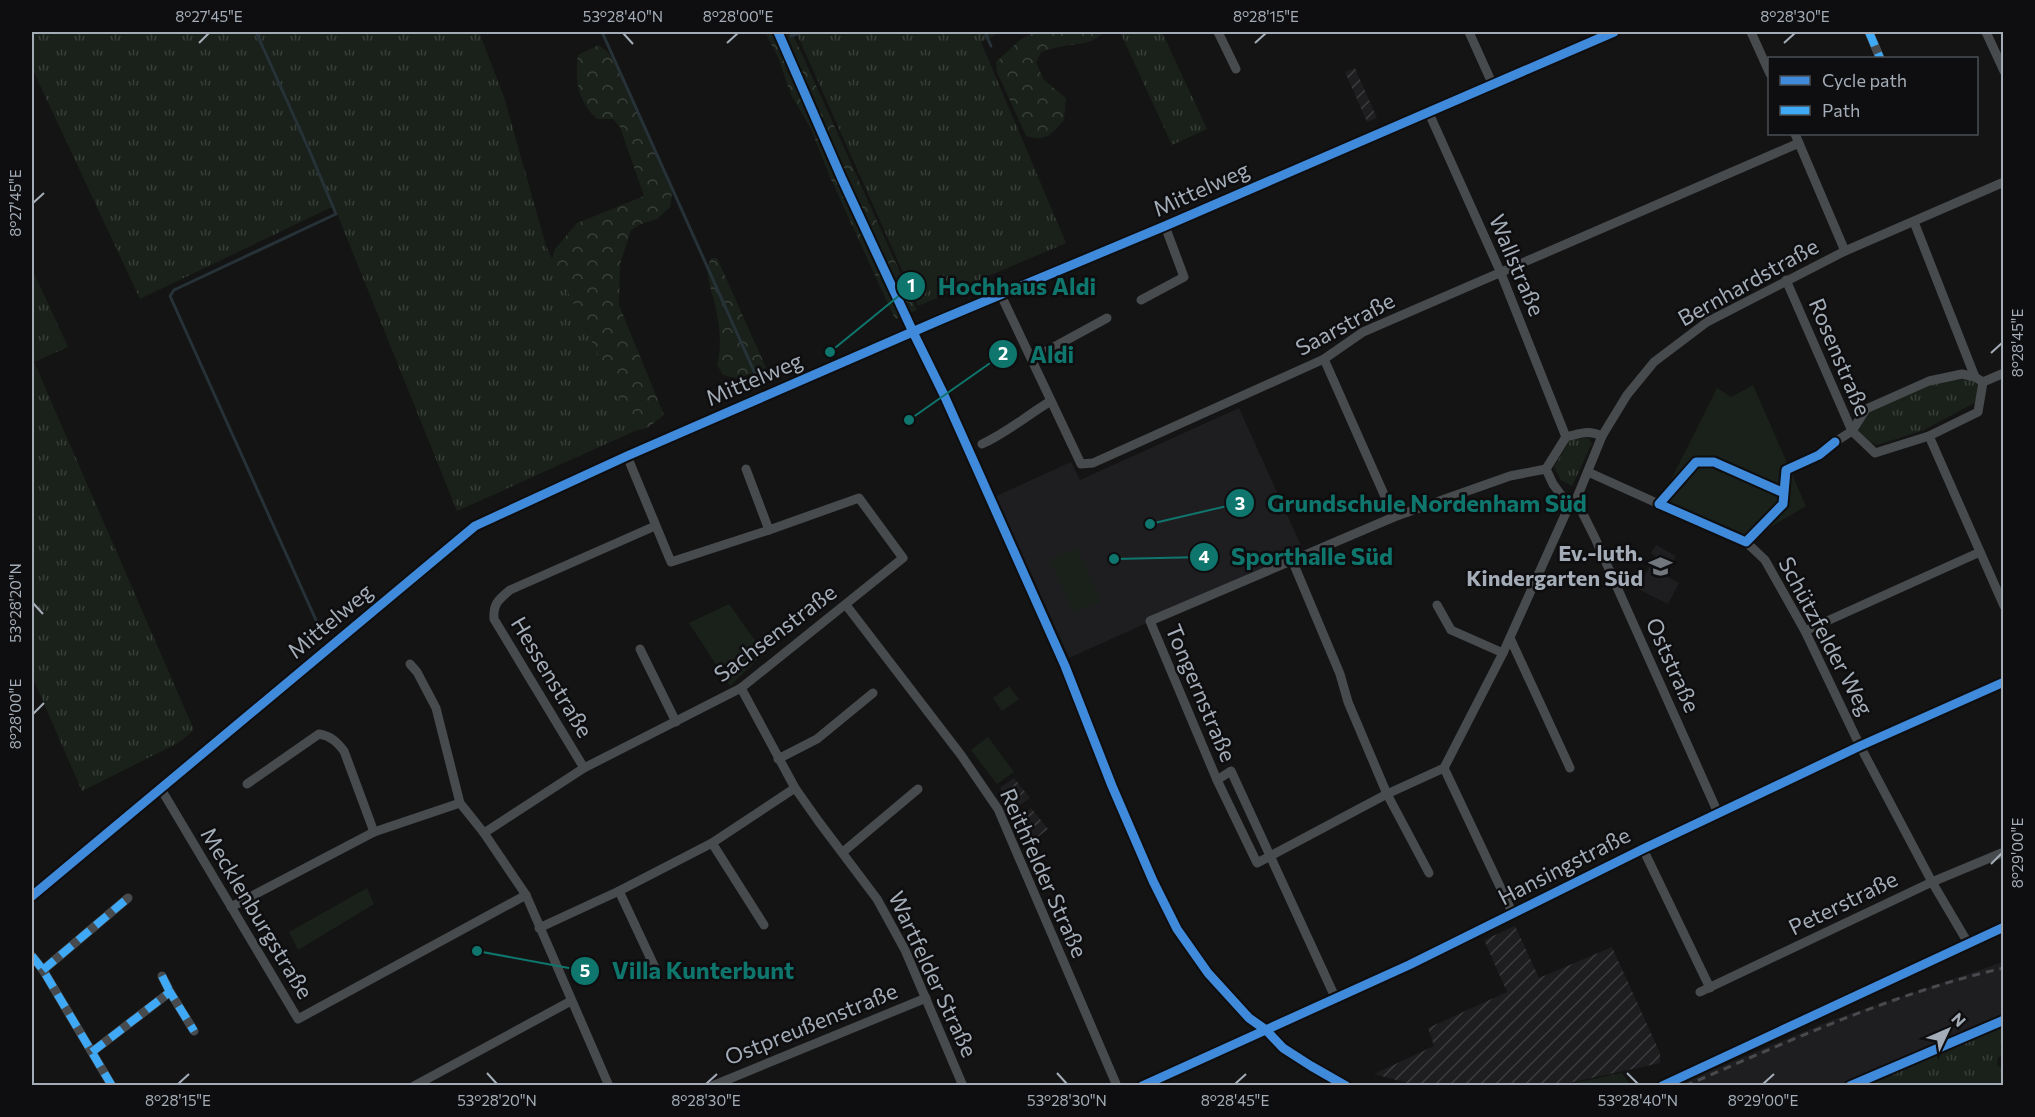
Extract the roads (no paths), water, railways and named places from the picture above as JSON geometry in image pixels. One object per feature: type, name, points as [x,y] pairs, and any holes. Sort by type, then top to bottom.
[{"type":"street","points":[[1218,32],[1236,69]]},
{"type":"street","points":[[1469,32],[1492,83]]},
{"type":"street","name":"Mittelweg","points":[[32,896],[475,526],[627,456],[1614,32]]},
{"type":"street","points":[[1751,32],[1768,70]]},
{"type":"street","points":[[1869,32],[1880,57]]},
{"type":"street","points":[[1986,32],[2004,71]]},
{"type":"street","name":"Wallstraße","points":[[1428,111],[1500,272],[1566,437]]},
{"type":"street","points":[[1795,135],[1845,251]]},
{"type":"street","name":"Saarstraße","points":[[1001,295],[1081,464],[1093,463],[1324,359],[1363,332],[1799,143]]},
{"type":"street","name":"Bernhardstraße","points":[[1444,768],[1503,653],[1588,472],[1602,436],[1627,395],[1654,362],[1707,322],[1786,280],[1845,251],[2004,182]]},
{"type":"street","points":[[1914,222],[1979,380],[1978,412],[1929,436],[1875,453],[1852,431],[1866,409],[1929,381],[1962,374],[1979,380],[2004,373]]},
{"type":"street","points":[[1141,300],[1184,277],[1165,226]]},
{"type":"street","name":"Rosenstraße","points":[[1786,280],[1852,431],[1835,442]]},
{"type":"street","points":[[1032,359],[1107,318]]},
{"type":"street","points":[[1324,359],[1394,517]]},
{"type":"street","points":[[982,444],[1001,435],[1024,417],[1051,401]]},
{"type":"street","points":[[1429,873],[1388,794],[1348,702],[1340,674],[1292,560],[1394,517],[1510,476],[1546,469],[1566,437],[1593,432],[1602,436]]},
{"type":"street","points":[[1929,436],[2004,606]]},
{"type":"street","name":"Sachsenstraße","points":[[484,832],[584,768],[741,688],[903,558],[859,498],[670,562],[627,456]]},
{"type":"street","points":[[746,469],[769,530]]},
{"type":"street","name":"Oststraße","points":[[1546,469],[1553,484],[1572,503],[1595,538],[1718,813]]},
{"type":"street","points":[[1588,472],[1659,504]]},
{"type":"street","name":"Hessenstraße","points":[[584,768],[494,619],[493,609],[500,598],[510,590],[655,526]]},
{"type":"street","name":"Schützfelder Weg","points":[[1746,542],[1765,560],[1805,631],[1860,746],[1932,882],[1968,943],[2004,927]]},
{"type":"street","points":[[1805,631],[1980,552]]},
{"type":"street","name":"Tongernstraße","points":[[1270,855],[1257,863],[1217,780],[1150,621],[1292,560]]},
{"type":"street","name":"Reithfelder Straße","points":[[846,605],[961,755],[998,809],[1117,1086]]},
{"type":"street","points":[[1437,605],[1451,630],[1503,653]]},
{"type":"street","points":[[1510,638],[1570,768]]},
{"type":"street","points":[[640,649],[676,722]]},
{"type":"street","points":[[410,664],[417,672],[436,708],[460,803],[484,832],[526,896],[609,1086]]},
{"type":"street","name":"Hansingstraße","points":[[1142,1086],[1408,965],[1718,813],[2004,682]]},
{"type":"street","name":"Wartfelder Straße","points":[[741,688],[795,788],[877,899],[905,950],[963,1086]]},
{"type":"street","points":[[778,759],[817,740],[873,693]]},
{"type":"street","points":[[247,784],[319,734],[326,735],[344,751],[374,832]]},
{"type":"street","points":[[1270,855],[1444,768],[1513,914]]},
{"type":"street","name":"Tongernstraße","points":[[1217,780],[1231,771],[1335,998]]},
{"type":"street","points":[[539,928],[619,891],[712,843],[795,788]]},
{"type":"street","name":"Mecklenburgstraße","points":[[161,789],[298,1019],[526,896]]},
{"type":"street","points":[[843,852],[918,789]]},
{"type":"street","points":[[231,907],[374,832],[460,803]]},
{"type":"street","points":[[712,843],[764,925]]},
{"type":"street","points":[[1643,849],[1710,988]]},
{"type":"street","name":"Peterstraße","points":[[1700,992],[1932,882],[2004,852]]},
{"type":"street","points":[[619,891],[657,972]]},
{"type":"street","points":[[44,970],[128,898]]},
{"type":"street","points":[[32,956],[44,970],[112,1086]]},
{"type":"street","points":[[162,976],[194,1031]]},
{"type":"street","points":[[92,1052],[170,992]]},
{"type":"street","name":"Ostpreußenstraße","points":[[712,1086],[926,998]]},
{"type":"street","points":[[414,1086],[571,1000]]},
{"type":"waterway","points":[[256,32],[336,214],[174,290],[170,296],[320,629]]},
{"type":"waterway","points":[[602,32],[758,380]]},
{"type":"waterway","points":[[791,36],[803,32]]},
{"type":"waterway","points":[[985,32],[991,46]]},
{"type":"railway","points":[[1685,1086],[1802,1035],[1882,1004],[1963,978],[2004,968]]},
{"type":"place","name":"Hochhaus Aldi","points":[[830,352]]},
{"type":"place","name":"Aldi","points":[[909,420]]},
{"type":"place","name":"Grundschule Nordenham Süd","points":[[1150,524]]},
{"type":"place","name":"Sporthalle Süd","points":[[1114,559]]},
{"type":"place","name":"Ev.-luth. Kindergarten Süd","points":[[1661,566]]},
{"type":"place","name":"Villa Kunterbunt","points":[[477,951]]}]
